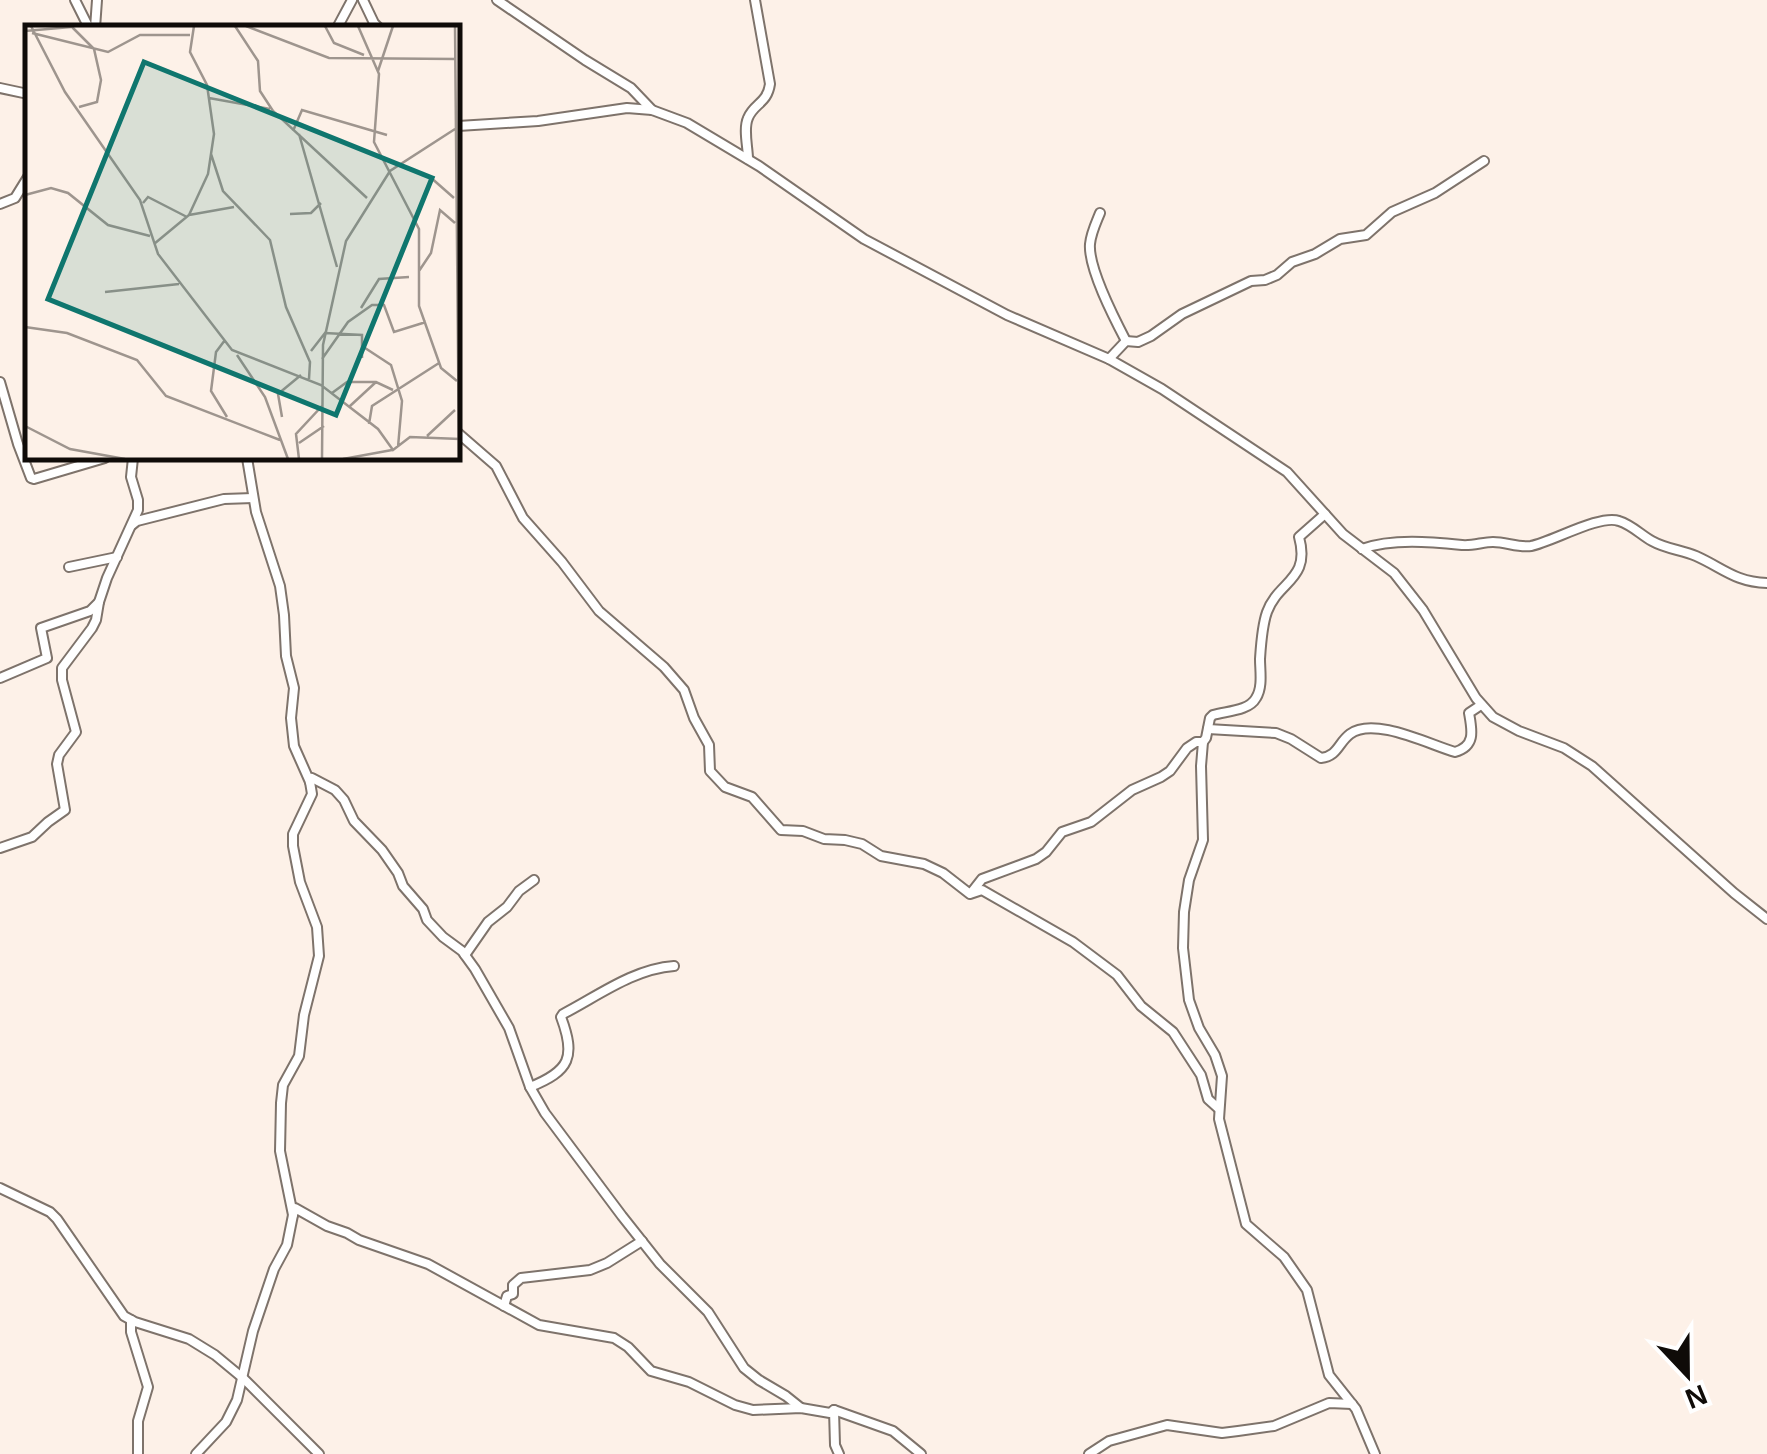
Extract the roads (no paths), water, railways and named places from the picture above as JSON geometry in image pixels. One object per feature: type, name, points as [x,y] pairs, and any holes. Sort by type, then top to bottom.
[{"type":"street","points":[[74,0],[90,25]]},
{"type":"street","points":[[93,25],[97,0]]},
{"type":"street","points":[[339,25],[352,0]]},
{"type":"street","points":[[362,0],[375,25]]},
{"type":"street","points":[[497,0],[631,88],[652,110]]},
{"type":"street","points":[[748,159],[746,120],[767,97],[770,84],[755,0]]},
{"type":"street","points":[[0,88],[25,93]]},
{"type":"street","points":[[460,126],[538,122],[627,108],[652,110],[687,124],[748,159],[864,239],[1007,315],[1109,360],[1178,399],[1287,472],[1343,534],[1394,573],[1444,642],[1481,705],[1493,716],[1512,728],[1564,748],[1592,766],[1767,919]]},
{"type":"street","points":[[1126,340],[1138,342],[1151,336],[1182,314],[1251,281],[1270,278],[1340,238],[1366,236],[1392,212],[1435,193],[1484,160]]},
{"type":"street","points":[[0,204],[15,198],[25,183]]},
{"type":"street","points":[[1100,213],[1090,245],[1091,259],[1126,340]]},
{"type":"street","points":[[1109,360],[1126,340]]},
{"type":"street","points":[[0,382],[31,478],[98,460]]},
{"type":"street","points":[[0,419],[11,419]]},
{"type":"street","points":[[460,435],[496,466],[523,518],[598,611],[664,666],[684,690],[709,745],[710,771],[720,782],[752,797],[782,830],[862,844],[881,856],[924,864],[943,872],[970,894]]},
{"type":"street","points":[[0,848],[32,837],[66,810],[59,755],[76,732],[62,668],[96,620],[99,602],[139,505],[131,477],[133,460]]},
{"type":"street","points":[[247,460],[281,596],[286,656],[294,688],[294,746],[310,782],[310,801],[293,834],[293,846],[300,882],[316,927],[319,956],[298,1056],[283,1085],[279,1122],[280,1151],[293,1215]]},
{"type":"street","points":[[132,525],[224,499],[254,498]]},
{"type":"street","points":[[1324,514],[1300,536],[1303,550],[1296,574],[1268,612],[1257,698],[1242,708],[1213,714],[1203,742],[1204,840],[1185,895],[1182,948],[1193,1012],[1222,1076],[1218,1108],[1246,1224],[1284,1257],[1307,1290],[1329,1375],[1352,1404],[1374,1454]]},
{"type":"street","points":[[1362,549],[1425,542],[1528,546],[1611,519],[1629,525],[1654,543],[1695,556],[1734,578],[1767,583]]},
{"type":"street","points":[[70,567],[116,557]]},
{"type":"street","points":[[0,678],[47,658],[41,628],[90,611],[99,602]]},
{"type":"street","points":[[1208,729],[1276,733],[1322,758],[1334,754],[1354,730],[1368,728],[1409,736],[1455,752],[1470,743],[1473,736],[1469,713],[1481,705]]},
{"type":"street","points":[[970,894],[982,879],[1036,859],[1062,832],[1091,822],[1128,792],[1161,778],[1186,748],[1203,742]]},
{"type":"street","points":[[310,782],[312,778],[335,790],[344,800],[354,821],[393,865],[404,886],[424,909],[427,920],[465,955],[509,1028],[530,1087],[563,1139],[660,1264],[708,1312],[744,1368],[801,1408]]},
{"type":"street","points":[[465,955],[488,922],[534,880]]},
{"type":"street","points":[[970,894],[982,890],[1032,917],[1116,975],[1140,1006],[1172,1032],[1201,1076],[1208,1099],[1218,1108]]},
{"type":"street","points":[[530,1087],[555,1076],[569,1054],[569,1037],[562,1015],[598,993],[653,970],[674,966]]},
{"type":"street","points":[[0,1188],[57,1218],[117,1308],[132,1320],[200,1345],[243,1379],[319,1454]]},
{"type":"street","points":[[196,1454],[226,1422],[237,1400],[253,1331],[287,1245],[295,1208],[387,1252],[415,1259],[547,1327],[614,1338],[651,1371],[689,1382],[745,1408],[801,1408],[830,1413],[834,1410],[893,1431],[920,1454]]},
{"type":"street","points":[[504,1306],[508,1296],[514,1294],[512,1285],[521,1278],[590,1270],[642,1241]]},
{"type":"street","points":[[132,1320],[131,1332],[148,1388],[138,1422],[138,1454]]},
{"type":"street","points":[[1089,1454],[1109,1441],[1167,1424],[1222,1433],[1274,1426],[1330,1403],[1352,1404]]},
{"type":"street","points":[[834,1410],[838,1454]]}]
